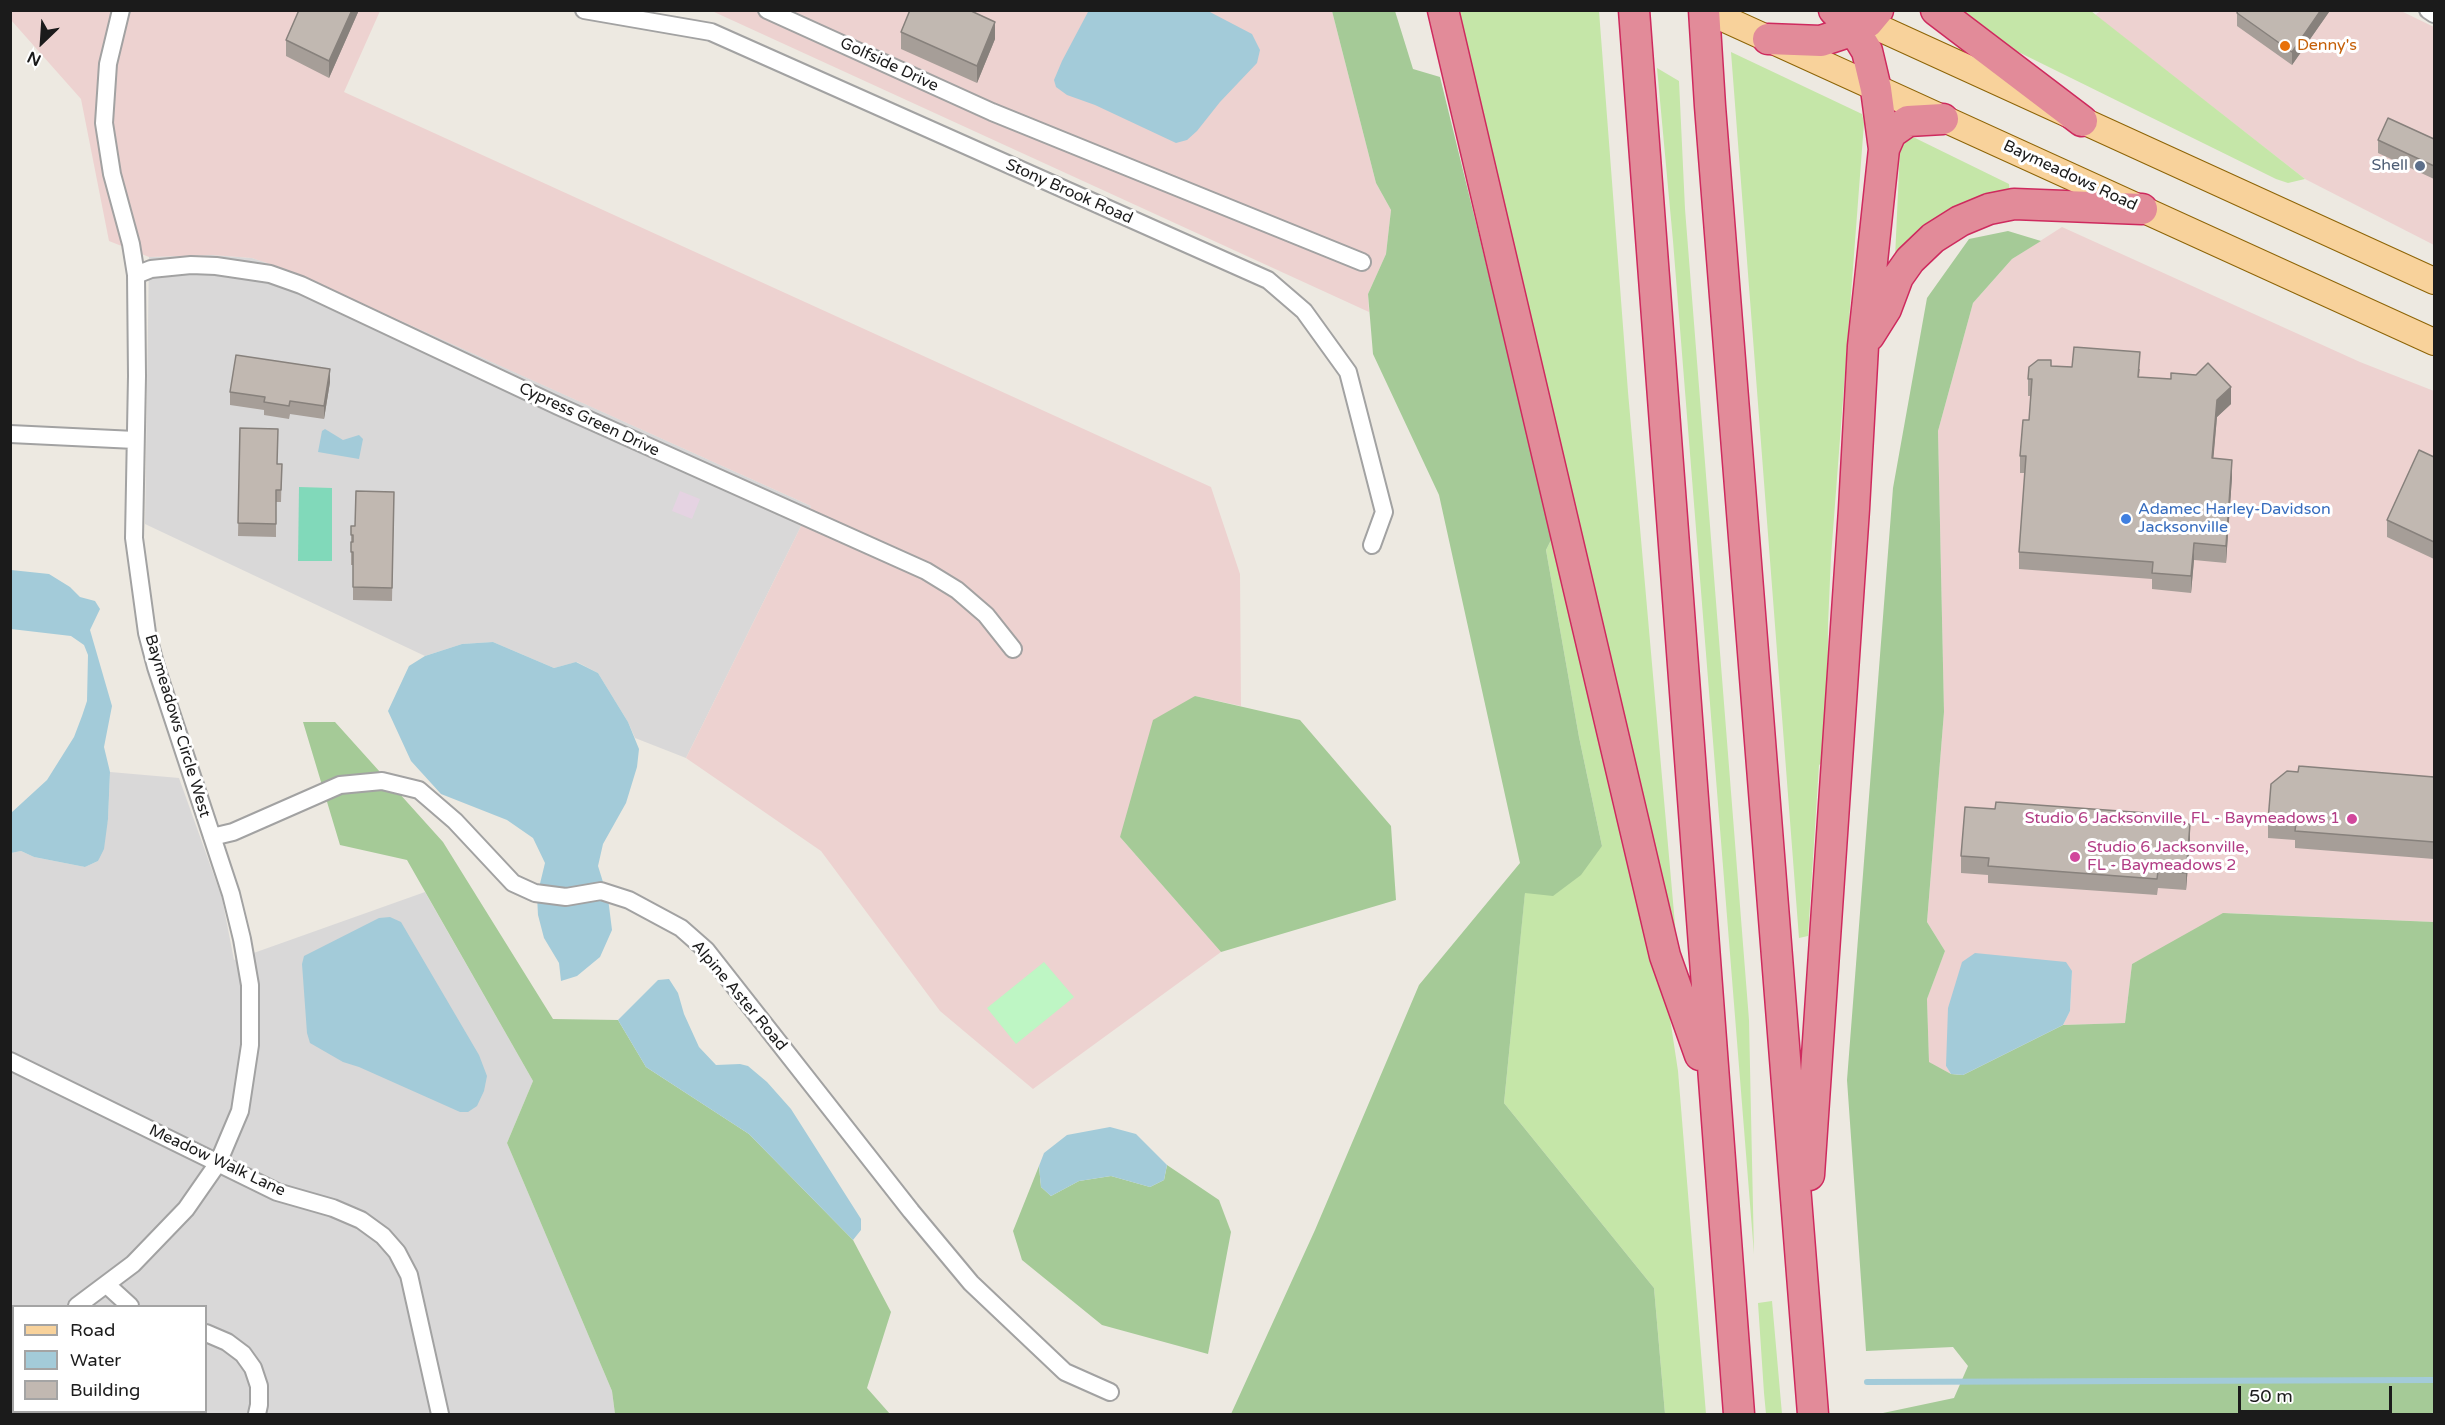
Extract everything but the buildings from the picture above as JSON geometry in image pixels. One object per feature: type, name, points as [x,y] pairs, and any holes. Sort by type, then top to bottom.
[{"type":"highway","points":[[1443,10],[1665,956],[1713,1092]]},
{"type":"highway","points":[[1634,10],[1713,1092],[1739,1414]]},
{"type":"highway","points":[[1705,10],[1710,106],[1813,1414]]},
{"type":"highway","points":[[1936,10],[2082,120]]},
{"type":"highway","points":[[1768,39],[1821,41],[1855,17],[1867,51],[1876,88],[1884,148],[1863,346],[1854,520],[1802,1276]]},
{"type":"highway","points":[[1884,148],[1892,133],[1908,121],[1943,119]]},
{"type":"highway","points":[[1863,346],[1886,309],[1898,277],[1910,260],[1933,238],[1960,221],[1989,209],[2014,204],[2142,209]]},
{"type":"main road","name":"Baymeadows Road","points":[[1705,10],[2434,342]]},
{"type":"main road","points":[[1855,17],[2434,281]]},
{"type":"street","name":"Baymeadows Circle West","points":[[78,1305],[133,1264],[186,1209],[218,1163],[240,1112],[250,1045],[250,985],[242,939],[231,894],[156,667],[147,633],[134,538],[136,275],[131,244],[112,174],[104,123],[108,64],[121,10]]},
{"type":"street","name":"Stony Brook Road","points":[[584,10],[711,32],[1268,280],[1304,311],[1348,372],[1384,512],[1372,545]]},
{"type":"street","name":"Golfside Drive","points":[[767,10],[1011,120],[1362,262]]},
{"type":"street","points":[[2428,10],[2434,14]]},
{"type":"street","name":"Cypress Green Drive","points":[[136,275],[161,268],[191,265],[216,266],[270,274],[301,285],[538,397],[934,576],[957,590],[986,615],[1013,649]]},
{"type":"street","points":[[10,434],[135,440]]},
{"type":"street","name":"Alpine Aster Road","points":[[212,837],[233,832],[340,785],[382,781],[419,790],[455,821],[513,883],[535,893],[566,897],[601,891],[629,900],[681,928],[706,950],[911,1211],[971,1283],[1065,1372],[1110,1392]]},
{"type":"street","name":"Meadow Walk Lane","points":[[10,1061],[278,1192],[333,1208],[361,1220],[383,1236],[397,1252],[409,1275],[440,1414]]},
{"type":"street","points":[[107,1285],[129,1305]]},
{"type":"street","points":[[207,1333],[227,1342],[243,1354],[253,1368],[259,1386],[260,1405],[257,1414]]},
{"type":"shaded area","points":[[2102,10],[2399,10],[2434,27],[2434,245],[2305,179],[2095,15]]},
{"type":"shaded area","points":[[10,11],[380,11],[344,92],[1211,487],[1240,574],[1241,706],[1195,696],[1120,837],[1221,952],[1033,1089],[940,1011],[821,851],[686,758],[811,506],[288,270],[252,258],[212,255],[149,257],[109,241],[81,99],[11,20]]},
{"type":"shaded area","points":[[712,11],[1332,11],[1376,183],[1391,210],[1386,254],[1368,294],[1369,312]]},
{"type":"shaded area","points":[[2062,227],[2360,362],[2434,391],[2434,922],[2228,913],[2132,964],[2125,1023],[2063,1025],[2070,1011],[2072,971],[1946,1066],[1951,1074],[1929,1063],[1927,999],[1945,951],[1927,922],[1944,712],[1938,431],[1973,303],[2012,259]]},
{"type":"shaded area","points":[[212,255],[252,258],[289,270],[811,506],[686,758],[635,738],[628,722],[598,673],[577,662],[554,668],[493,642],[462,644],[425,656],[145,524],[149,257]]},
{"type":"shaded area","points":[[680,491],[700,499],[692,519],[672,511]]},
{"type":"shaded area","points":[[110,772],[179,778],[222,898],[234,960],[425,892],[533,1081],[507,1143],[612,1391],[615,1414],[11,1414],[10,853],[21,851],[34,857],[85,867],[98,861],[108,819]]},
{"type":"green space","points":[[1332,11],[1395,11],[1413,69],[1440,77],[1553,536],[1546,550],[1579,737],[1602,846],[1581,875],[1553,896],[1525,893],[1504,1103],[1654,1288],[1665,1414],[1231,1414],[1315,1230],[1419,985],[1520,863],[1439,495],[1373,354],[1368,294],[1386,254],[1391,210],[1376,183]]},
{"type":"green space","points":[[1455,11],[1599,11],[1628,392],[1680,981]]},
{"type":"green space","points":[[1949,11],[2091,11],[2305,179],[2288,183],[2276,179],[1992,39]]},
{"type":"green space","points":[[1731,52],[1862,114],[1864,123],[1831,557],[1827,759],[1819,765],[1808,936],[1799,938]]},
{"type":"green space","points":[[1657,68],[1679,81],[1685,209],[1749,1020],[1754,1254],[1673,241]]},
{"type":"green space","points":[[1909,135],[2009,184],[2010,194],[1895,258],[1900,148],[1903,140]]},
{"type":"green space","points":[[2008,231],[2041,241],[2012,259],[1973,303],[1938,431],[1944,712],[1927,922],[1945,951],[1927,999],[1929,1062],[1951,1074],[1963,1075],[2063,1025],[2125,1023],[2132,964],[2223,913],[2434,922],[2434,1414],[1883,1413],[1954,1398],[1968,1366],[1953,1347],[1866,1351],[1847,1080],[1893,488],[1927,298],[1969,239]]},
{"type":"green space","points":[[299,487],[332,488],[332,561],[298,561]]},
{"type":"green space","points":[[1553,536],[1556,561],[1663,972],[1678,1071],[1706,1414],[1665,1414],[1654,1288],[1504,1103],[1525,892],[1602,846],[1579,737],[1546,550]]},
{"type":"green space","points":[[1195,696],[1300,720],[1391,826],[1396,900],[1221,952],[1120,837],[1153,720]]},
{"type":"green space","points":[[303,722],[335,722],[443,842],[553,1019],[618,1020],[646,1067],[749,1134],[853,1240],[891,1312],[867,1388],[890,1414],[615,1414],[612,1391],[507,1143],[533,1081],[407,860],[340,845]]},
{"type":"green space","points":[[1044,962],[1074,997],[1016,1044],[987,1008]]},
{"type":"green space","points":[[1167,1165],[1219,1200],[1231,1232],[1208,1354],[1102,1325],[1022,1260],[1013,1231],[1039,1166],[1041,1187],[1051,1196],[1079,1181],[1111,1176],[1150,1187],[1164,1180]]},
{"type":"green space","points":[[1772,1301],[1782,1414],[1766,1414],[1764,1393],[1758,1303]]},
{"type":"water","points":[[1089,10],[1208,11],[1252,34],[1260,50],[1257,63],[1220,102],[1197,131],[1187,140],[1176,143],[1095,105],[1067,95],[1056,87],[1054,80],[1062,61]]},
{"type":"water","points":[[325,429],[343,440],[359,435],[363,439],[359,459],[318,452],[322,431]]},
{"type":"water","points":[[11,570],[49,574],[70,587],[80,597],[95,601],[100,609],[90,630],[112,706],[104,747],[110,772],[108,819],[104,849],[98,861],[85,867],[34,857],[21,851],[11,853],[11,813],[47,780],[74,737],[87,701],[88,655],[84,645],[71,636],[11,629]]},
{"type":"water","points":[[493,642],[554,668],[576,662],[598,673],[628,722],[639,749],[637,767],[626,803],[603,844],[598,866],[608,898],[612,930],[600,957],[577,976],[561,981],[559,963],[544,938],[538,915],[537,896],[545,863],[533,838],[507,820],[441,794],[411,761],[388,711],[409,666],[425,656],[462,644]]},
{"type":"water","points":[[390,917],[401,922],[479,1055],[487,1076],[484,1091],[477,1106],[468,1112],[460,1112],[343,1062],[310,1043],[307,1033],[302,964],[304,956],[379,918]]},
{"type":"water","points":[[1975,953],[2066,962],[2072,971],[2070,1011],[2063,1025],[1963,1075],[1951,1074],[1946,1066],[1948,1008],[1962,962]]},
{"type":"water","points":[[669,979],[678,993],[684,1014],[699,1047],[716,1065],[748,1066],[767,1082],[791,1109],[861,1219],[861,1230],[853,1240],[749,1134],[646,1067],[618,1020],[658,980]]},
{"type":"water","points":[[1110,1127],[1136,1134],[1167,1165],[1164,1180],[1150,1187],[1111,1176],[1079,1181],[1051,1196],[1041,1187],[1039,1166],[1044,1153],[1067,1135]]},
{"type":"waterway","points":[[1867,1382],[2434,1380]]},
{"type":"place","name":"Denny's","points":[[2285,46]]},
{"type":"place","name":"Shell","points":[[2420,166]]},
{"type":"place","name":"Adamec Harley-Davidson Jacksonville","points":[[2126,519]]},
{"type":"place","name":"Studio 6 Jacksonville, FL - Baymeadows 1","points":[[2352,819]]},
{"type":"place","name":"Studio 6 Jacksonville, FL - Baymeadows 2","points":[[2075,857]]}]
